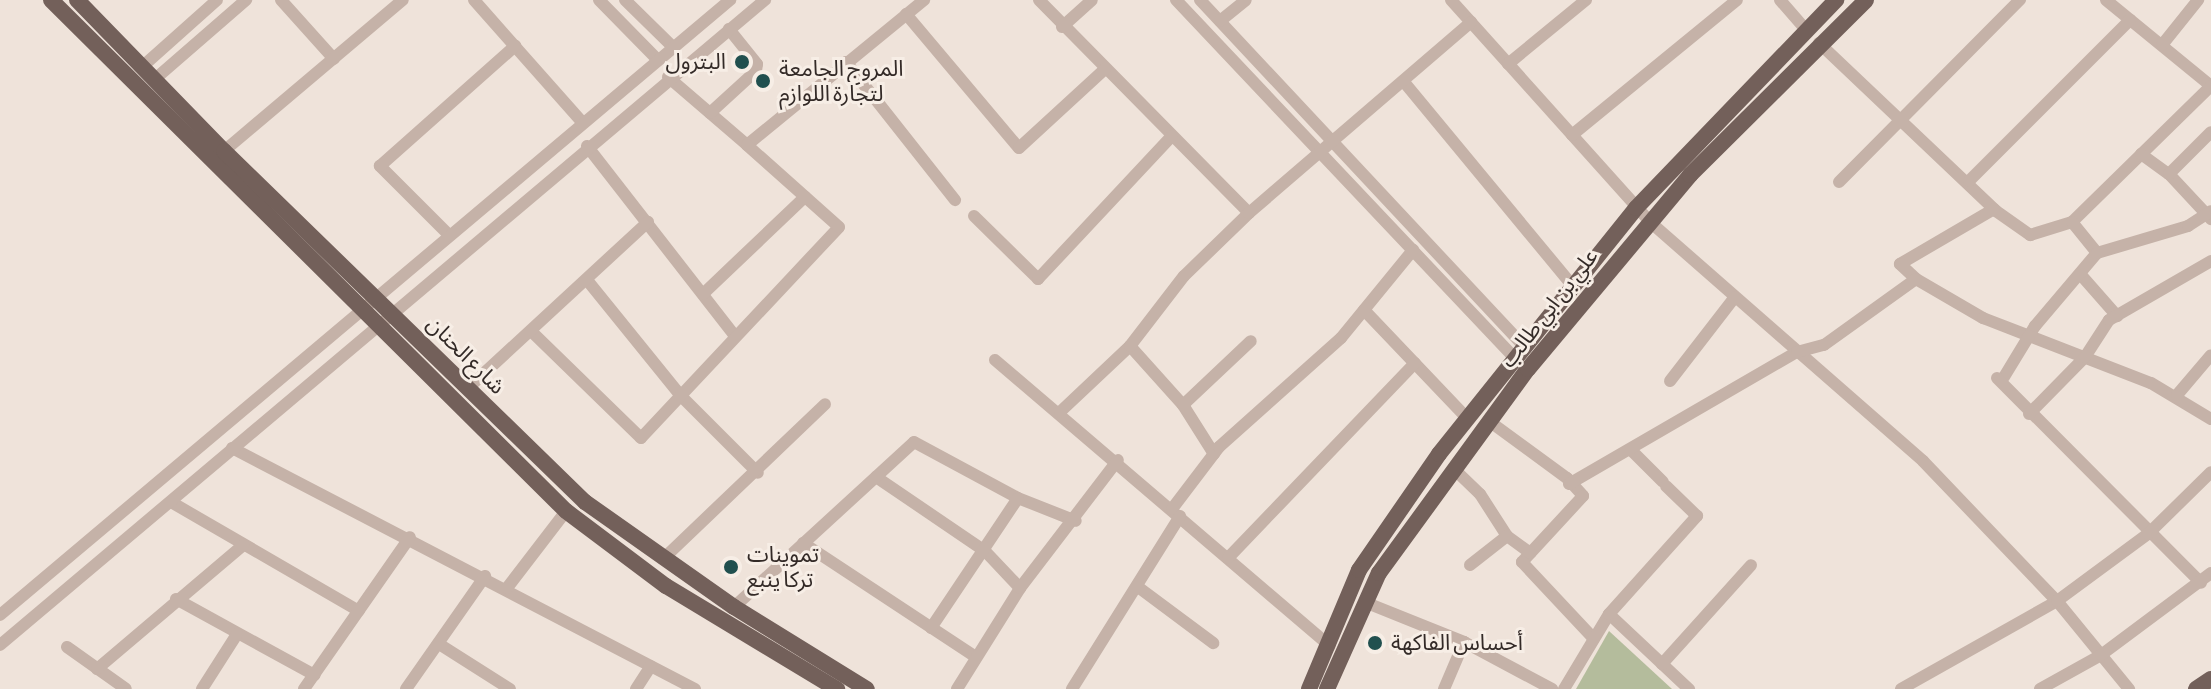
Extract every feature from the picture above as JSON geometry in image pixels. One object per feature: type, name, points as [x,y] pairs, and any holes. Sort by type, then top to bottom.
[{"type":"main road","name":"شارع الحنان","points":[[51,0],[566,511],[666,586],[837,689]]},
{"type":"main road","name":"شارع الحنان","points":[[77,0],[224,151],[585,502],[734,607],[867,689]]},
{"type":"main road","name":"علي بن ابي طالب","points":[[1309,689],[1330,646],[1337,613],[1359,570],[1518,351],[1636,208],[1836,0]]},
{"type":"main road","name":"علي بن ابي طالب","points":[[1327,689],[1379,573],[1489,421],[1649,221],[1819,43],[1866,0]]},
{"type":"main road","points":[[2196,689],[2211,679]]},
{"type":"street","points":[[155,79],[246,0]]},
{"type":"street","points":[[281,0],[334,59]]},
{"type":"street","points":[[224,151],[403,0]]},
{"type":"street","points":[[474,0],[582,122]]},
{"type":"street","points":[[599,0],[657,59]]},
{"type":"street","points":[[625,0],[672,46]]},
{"type":"street","points":[[0,615],[730,0]]},
{"type":"street","points":[[0,645],[668,77],[765,0]]},
{"type":"street","points":[[747,145],[924,0]]},
{"type":"street","points":[[1039,0],[1062,27],[1249,213]]},
{"type":"street","points":[[1062,27],[1092,0]]},
{"type":"street","points":[[1176,0],[1413,250],[1518,351]]},
{"type":"street","points":[[1200,0],[1332,139],[1518,351]]},
{"type":"street","points":[[1220,21],[1246,0]]},
{"type":"street","points":[[1451,0],[1636,208],[1923,461],[2057,601],[2129,689]]},
{"type":"street","points":[[1508,64],[1586,0]]},
{"type":"street","points":[[1572,135],[1737,0]]},
{"type":"street","points":[[1780,0],[1805,29]]},
{"type":"street","points":[[1839,182],[2020,0]]},
{"type":"street","points":[[1819,43],[1969,181],[1994,209],[2030,235],[2072,222],[2211,86],[2106,0]]},
{"type":"street","points":[[2162,45],[2198,0]]},
{"type":"street","points":[[143,66],[208,3]]},
{"type":"street","points":[[906,14],[1019,148],[1105,69]]},
{"type":"street","points":[[1969,181],[2130,20]]},
{"type":"street","points":[[1060,412],[1130,346],[1184,276],[1249,213],[1471,22]]},
{"type":"street","points":[[710,113],[756,71],[757,64],[729,29]]},
{"type":"street","points":[[449,235],[380,166],[515,46]]},
{"type":"street","points":[[846,62],[955,200]]},
{"type":"street","points":[[532,332],[641,438],[839,227],[668,77]]},
{"type":"street","points":[[1404,82],[1571,284]]},
{"type":"street","points":[[2169,174],[2211,132]]},
{"type":"street","points":[[974,216],[1038,279],[1171,137]]},
{"type":"street","points":[[587,146],[735,336]]},
{"type":"street","points":[[2040,689],[2101,655],[2206,578],[2148,534],[2029,414],[2000,377],[2033,336],[2035,326],[2097,253],[2188,226],[2209,215],[2169,174],[2141,154]]},
{"type":"street","points":[[703,294],[805,197]]},
{"type":"street","points":[[1994,209],[1900,264],[1916,279],[1983,318],[2177,395],[2211,419]]},
{"type":"street","points":[[468,388],[648,222]]},
{"type":"street","points":[[2072,222],[2097,253]]},
{"type":"street","points":[[1078,687],[1138,587],[1176,512],[1214,454],[1341,338],[1413,250]]},
{"type":"street","points":[[2029,414],[2085,357],[2117,316],[2211,261]]},
{"type":"street","points":[[2081,275],[2117,316]]},
{"type":"street","points":[[1569,484],[1797,352],[1824,345],[1897,298],[1916,279]]},
{"type":"street","points":[[587,280],[680,395],[758,473]]},
{"type":"street","points":[[1670,381],[1735,297]]},
{"type":"street","points":[[1364,310],[1467,418]]},
{"type":"street","points":[[1183,405],[1251,341]]},
{"type":"street","points":[[1130,346],[1183,405],[1214,454]]},
{"type":"street","points":[[2177,395],[2211,355]]},
{"type":"street","points":[[995,360],[1118,460],[1330,646]]},
{"type":"street","points":[[1228,558],[1415,363]]},
{"type":"street","points":[[663,559],[758,473],[825,404]]},
{"type":"street","points":[[1489,421],[1583,496],[1522,562],[1594,639]]},
{"type":"street","points":[[734,607],[914,442],[1018,498],[1076,521]]},
{"type":"street","points":[[232,448],[485,576],[695,689]]},
{"type":"street","points":[[1564,689],[1609,614],[1697,516],[1631,450]]},
{"type":"street","points":[[957,689],[1020,588],[1076,521],[1118,460]]},
{"type":"street","points":[[1454,469],[1480,494],[1507,536],[1530,553]]},
{"type":"street","points":[[1901,689],[2057,601],[2148,534],[2211,472]]},
{"type":"street","points":[[876,477],[985,551],[1020,588]]},
{"type":"street","points":[[931,628],[1018,498]]},
{"type":"street","points":[[171,502],[359,611]]},
{"type":"street","points":[[507,588],[566,511]]},
{"type":"street","points":[[1470,565],[1507,536]]},
{"type":"street","points":[[304,689],[410,537]]},
{"type":"street","points":[[803,543],[976,657]]},
{"type":"street","points":[[97,669],[243,545]]},
{"type":"street","points":[[1662,664],[1751,565]]},
{"type":"street","points":[[406,689],[485,576]]},
{"type":"street","points":[[1138,587],[1213,643]]},
{"type":"street","points":[[176,599],[314,675]]},
{"type":"street","points":[[1367,603],[1464,642],[1552,689]]},
{"type":"street","points":[[1609,614],[1689,689]]},
{"type":"street","points":[[202,689],[237,634]]},
{"type":"street","points":[[1444,689],[1464,642]]},
{"type":"street","points":[[439,644],[504,687]]},
{"type":"street","points":[[67,647],[126,689]]},
{"type":"street","points":[[636,689],[651,666]]},
{"type":"green space","points":[[1609,631],[1672,689],[1576,689]]},
{"type":"place","name":"البترول","points":[[742,62]]},
{"type":"place","name":"المروج الجامعة لتجارة اللوازم","points":[[763,81]]},
{"type":"place","name":"تموينات تركا ينبع","points":[[731,567]]},
{"type":"place","name":"أحساس الفاكهة","points":[[1375,643]]}]
